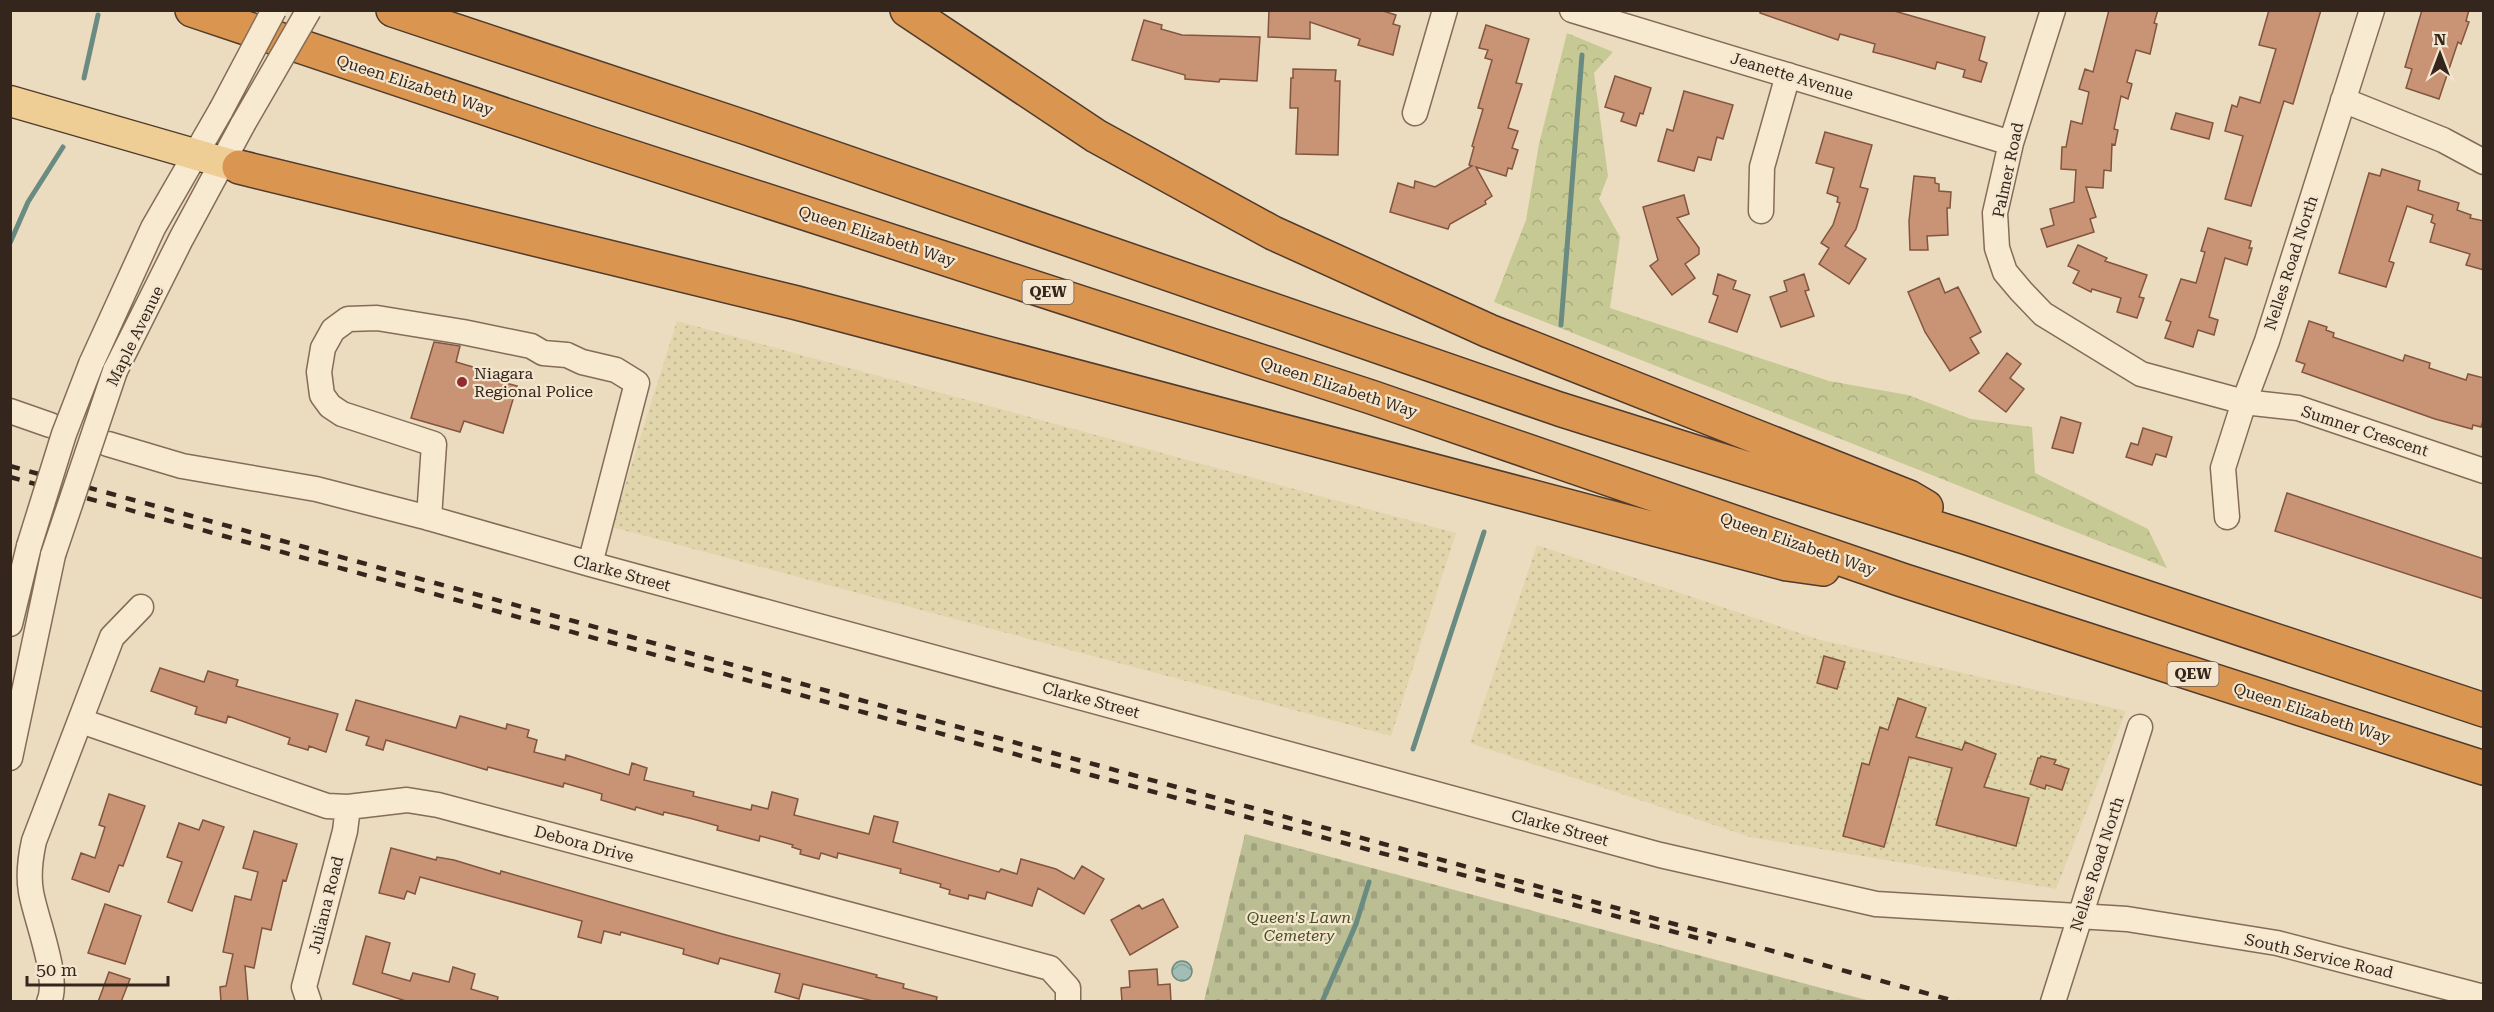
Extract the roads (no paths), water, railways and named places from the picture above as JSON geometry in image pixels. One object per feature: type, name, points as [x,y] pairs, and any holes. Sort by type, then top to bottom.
[{"type":"highway","name":"Queen Elizabeth Way","points":[[192,10],[592,144],[1360,393],[1902,580],[2484,768]]},
{"type":"highway","points":[[393,10],[747,128],[1559,409],[1968,538],[2484,710]]},
{"type":"highway","points":[[907,10],[1096,136],[1273,234],[1489,331],[1909,497],[1936,513],[1968,538]]},
{"type":"highway","points":[[218,161],[797,303],[1787,564],[1902,580]]},
{"type":"main road","points":[[10,101],[218,161]]},
{"type":"street","name":"Maple Avenue","points":[[10,624],[28,546],[64,434],[91,364],[153,228],[218,161],[221,110],[274,10]]},
{"type":"street","name":"Maple Avenue","points":[[10,758],[53,555],[115,371],[218,161],[243,124],[309,10]]},
{"type":"street","points":[[1415,113],[1445,10]]},
{"type":"street","name":"Jeanette Avenue","points":[[1572,10],[2011,143]]},
{"type":"street","name":"Palmer Road","points":[[2053,10],[2011,143],[1995,213],[1997,249],[2005,272],[2043,314],[2141,374],[2244,402]]},
{"type":"street","name":"Nelles Road North","points":[[2226,516],[2223,468],[2372,10]]},
{"type":"street","points":[[1761,211],[1762,167],[1788,75]]},
{"type":"street","points":[[2343,100],[2443,140],[2484,162]]},
{"type":"street","points":[[429,518],[434,444],[342,414],[330,406],[322,395],[319,372],[323,348],[333,330],[348,319],[377,318],[531,346],[543,352],[567,355],[582,362],[616,370],[637,383],[590,564]]},
{"type":"street","name":"Sumner Crescent","points":[[2244,402],[2298,408],[2484,471]]},
{"type":"street","points":[[10,411],[50,425]]},
{"type":"street","name":"Clarke Street","points":[[108,444],[182,466],[316,489],[429,518],[590,564],[1660,855],[1876,904],[2082,916]]},
{"type":"street","points":[[49,1002],[53,983],[31,892],[29,865],[34,841],[112,637],[141,607]]},
{"type":"street","name":"Debora Drive","points":[[81,721],[327,806],[348,807],[407,800],[438,805],[1050,968],[1066,985],[1068,1002]]},
{"type":"street","name":"Nelles Road North","points":[[2053,1002],[2140,727]]},
{"type":"street","name":"Juliana Road","points":[[309,1002],[304,987],[345,831],[348,807]]},
{"type":"street","name":"South Service Road","points":[[2082,916],[2127,919],[2277,943],[2484,997]]},
{"type":"water","points":[[1182,961],[1189,964],[1192,971],[1189,978],[1182,981],[1175,978],[1172,971],[1175,964]]},
{"type":"waterway","points":[[84,78],[98,15]]},
{"type":"waterway","points":[[1561,325],[1582,55]]},
{"type":"waterway","points":[[10,243],[28,202],[63,147]]},
{"type":"waterway","points":[[1413,749],[1484,532]]},
{"type":"waterway","points":[[1322,1002],[1356,924],[1369,882]]},
{"type":"railway","points":[[10,466],[1958,1002]]},
{"type":"railway","points":[[10,477],[1091,775],[1712,942]]},
{"type":"place","name":"Niagara Regional Police","points":[[462,382]]},
{"type":"park label","name":"Queen's Lawn Cemetery","points":[[1299,926]]}]
